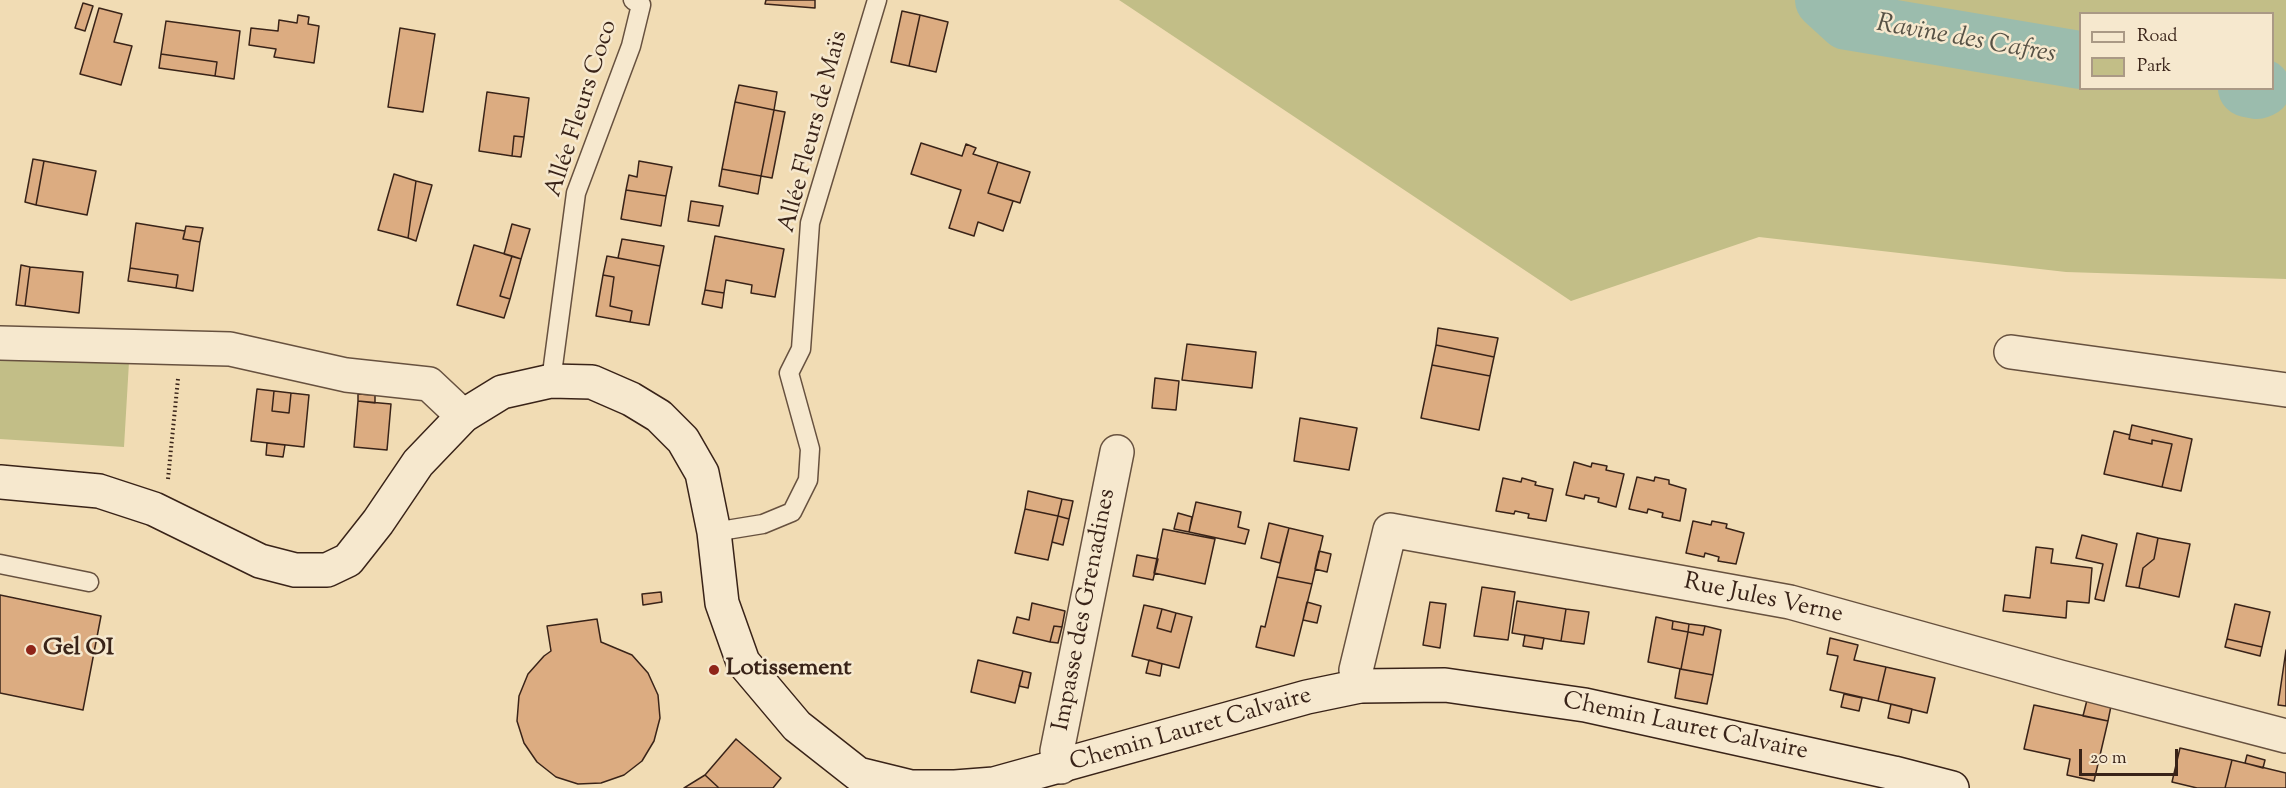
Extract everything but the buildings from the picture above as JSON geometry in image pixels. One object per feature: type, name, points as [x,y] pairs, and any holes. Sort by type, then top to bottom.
[{"type":"main road","points":[[0,343],[230,350],[346,375],[429,384],[463,416]]},
{"type":"main road","points":[[2011,352],[2286,390]]},
{"type":"main road","name":"Chemin Lauret Calvaire","points":[[0,482],[99,491],[165,514],[260,561],[296,570],[327,570],[348,560],[378,522],[418,463],[463,416],[502,392],[551,381],[592,382],[631,399],[659,416],[683,440],[702,473],[714,532],[722,603],[743,662],[797,726],[854,781],[911,787],[993,784],[1307,697],[1360,686],[1445,685],[1585,705],[1952,788]]},
{"type":"main road","name":"Impasse des Grenadines","points":[[1061,767],[1058,751],[1117,452]]},
{"type":"main road","name":"Rue Jules Verne","points":[[1360,686],[1356,670],[1390,530],[1790,602],[2060,677],[2286,736]]},
{"type":"lane","name":"Allée Fleurs Coco","points":[[551,381],[576,193],[631,46],[641,5],[633,0]]},
{"type":"lane","name":"Allée Fleurs de Maïs","points":[[714,532],[763,524],[792,512],[808,480],[810,449],[789,373],[801,349],[810,223],[827,160],[877,0]]},
{"type":"lane","points":[[0,564],[89,582]]},
{"type":"path","points":[[165,514],[181,348]]},
{"type":"green space","points":[[1119,0],[2286,0],[2286,279],[2066,272],[1759,237],[1571,301]]},
{"type":"green space","points":[[0,354],[129,362],[124,447],[0,439]]},
{"type":"waterway","name":"Ravine des Cafres","points":[[1824,0],[1847,21],[2079,60]]},
{"type":"place","name":"Gel OI","points":[[31,650]]},
{"type":"place","name":"Lotissement","points":[[714,670]]}]
